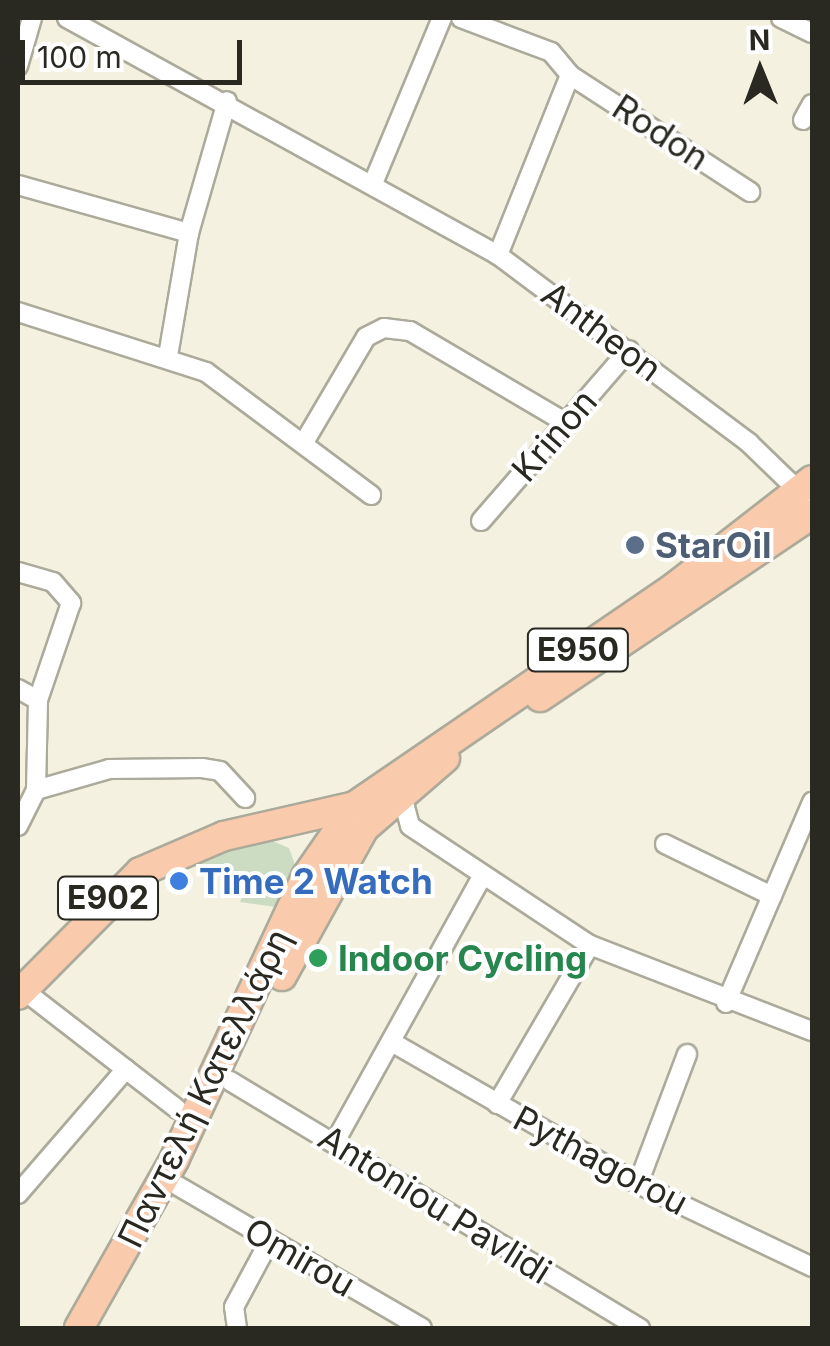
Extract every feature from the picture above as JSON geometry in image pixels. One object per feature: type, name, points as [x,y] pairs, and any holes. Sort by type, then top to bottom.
[{"type":"main road","name":"E950","points":[[335,850],[401,792],[809,498]]},
{"type":"main road","name":"E950","points":[[335,850],[355,806],[809,498]]},
{"type":"main road","points":[[261,826],[355,806]]},
{"type":"main road","points":[[261,826],[335,850]]},
{"type":"main road","name":"E902","points":[[20,992],[140,872],[261,826]]},
{"type":"main road","name":"Παντελή Κατελλάρη","points":[[97,1328],[178,1186],[335,850]]},
{"type":"main road","name":"Παντελή Κατελλάρη","points":[[80,1328],[176,1158],[335,850]]},
{"type":"street","points":[[18,66],[32,18]]},
{"type":"street","points":[[66,18],[228,101],[189,232],[168,356]]},
{"type":"street","points":[[374,181],[442,18]]},
{"type":"street","name":"Rodon","points":[[461,18],[551,52],[570,75],[750,192]]},
{"type":"street","points":[[781,18],[812,33]]},
{"type":"street","points":[[498,255],[570,75]]},
{"type":"street","name":"Antheon","points":[[228,101],[498,255],[629,350],[809,498]]},
{"type":"street","points":[[18,185],[189,232]]},
{"type":"street","points":[[18,312],[168,356],[306,439],[372,495]]},
{"type":"street","points":[[306,439],[366,337],[384,328],[410,330],[563,421]]},
{"type":"street","name":"Krinon","points":[[481,521],[563,421],[629,350]]},
{"type":"street","points":[[18,572],[53,582],[71,603],[38,700],[36,790],[18,826]]},
{"type":"street","points":[[18,689],[38,700]]},
{"type":"street","points":[[36,790],[109,769],[202,768],[220,770],[244,798]]},
{"type":"street","points":[[401,792],[410,826],[590,945],[726,1003],[812,1031]]},
{"type":"street","points":[[726,1003],[812,802]]},
{"type":"street","points":[[665,844],[772,896]]},
{"type":"street","points":[[336,1140],[395,1044],[482,877]]},
{"type":"street","points":[[497,1104],[590,945]]},
{"type":"street","points":[[20,992],[177,1109]]},
{"type":"street","name":"Pythagorou","points":[[395,1044],[638,1184],[812,1267]]},
{"type":"street","points":[[638,1184],[687,1054]]},
{"type":"street","points":[[18,1194],[126,1070]]},
{"type":"street","name":"Antoniou Pavlidi","points":[[230,1081],[336,1140],[633,1327]]},
{"type":"street","name":"Omirou","points":[[178,1186],[422,1328]]},
{"type":"street","points":[[237,1328],[234,1306],[270,1240]]},
{"type":"green space","points":[[263,837],[289,848],[297,870],[276,907],[240,902],[244,892],[190,858]]},
{"type":"place","name":"StarOil","points":[[635,545]]},
{"type":"place","name":"Time 2 Watch","points":[[179,881]]},
{"type":"place","name":"Indoor Cycling","points":[[318,958]]}]
